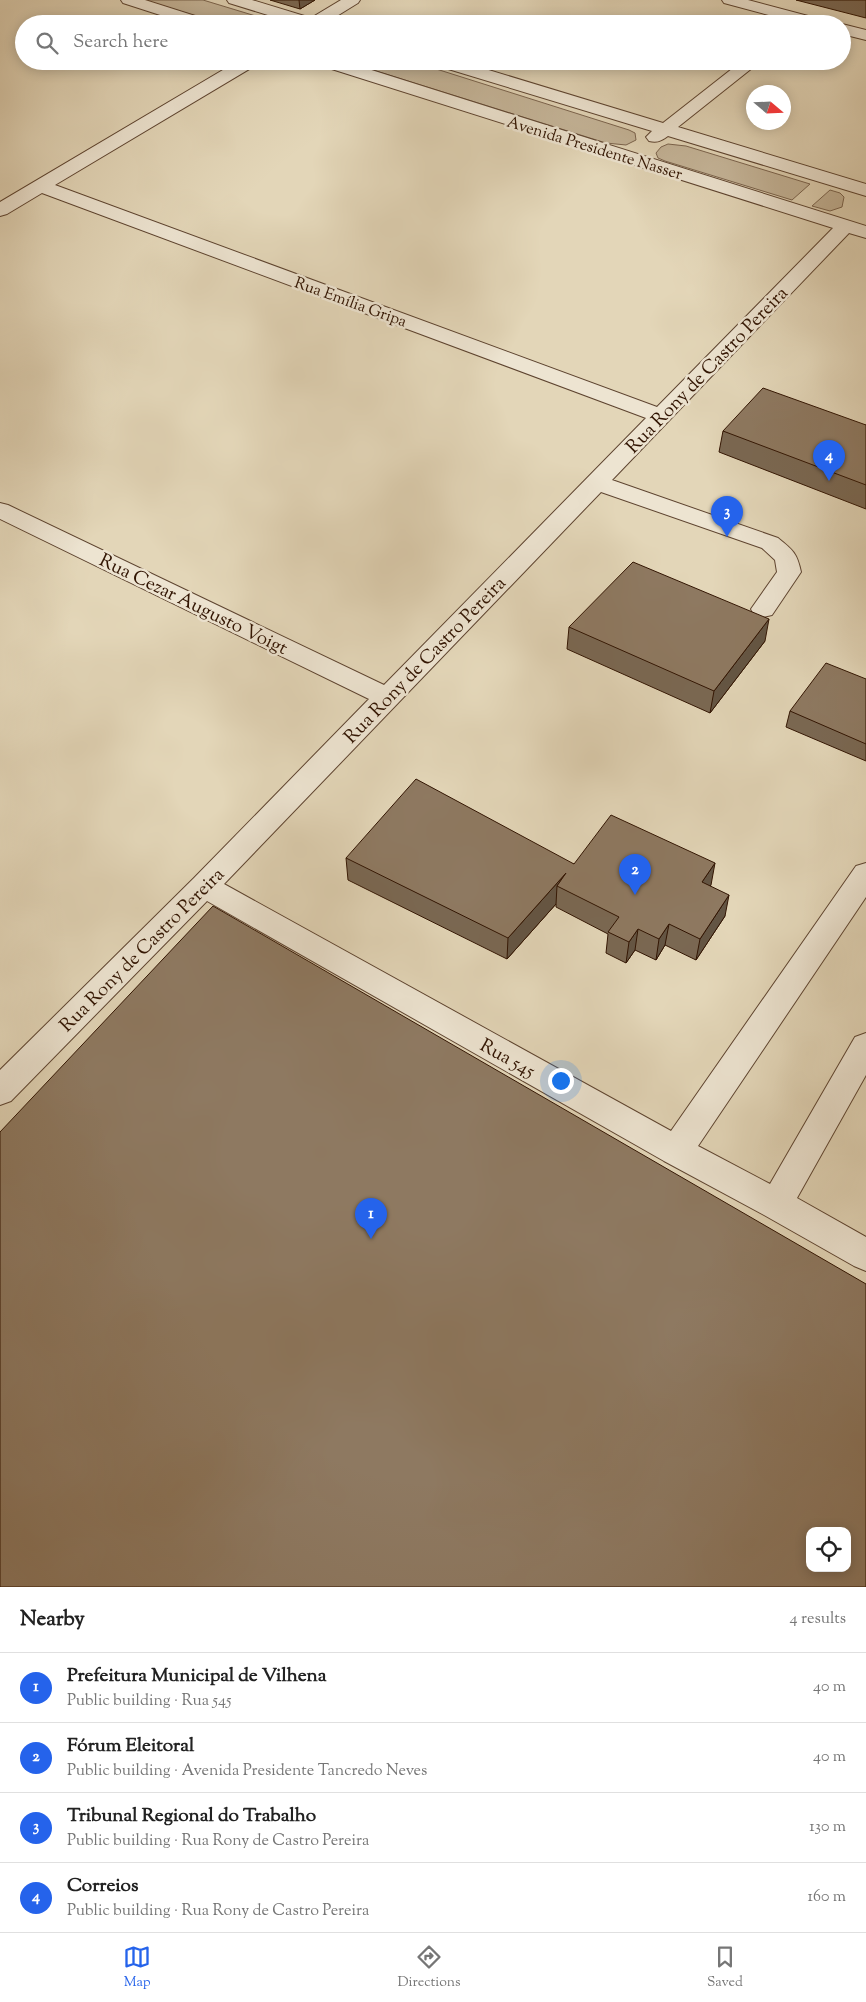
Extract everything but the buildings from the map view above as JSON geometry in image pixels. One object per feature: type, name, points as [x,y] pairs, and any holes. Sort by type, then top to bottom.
[{"type":"street","points":[[129,0],[176,15]]},
{"type":"street","points":[[235,0],[284,15]]},
{"type":"street","points":[[328,15],[352,0]]},
{"type":"street","points":[[730,0],[782,15]]},
{"type":"street","points":[[851,31],[866,35]]},
{"type":"street","points":[[0,210],[235,70]]},
{"type":"street","name":"Avenida Presidente Nasser","points":[[354,70],[856,228]]},
{"type":"street","name":"Avenida Presidente Nasser","points":[[471,70],[866,190]]},
{"type":"street","points":[[629,157],[740,70]]},
{"type":"street","name":"Rua Emília Gripa","points":[[40,186],[661,416]]},
{"type":"street","name":"Rua Rony de Castro Pereira","points":[[0,1091],[204,886],[661,416],[856,228]]},
{"type":"street","points":[[596,482],[770,543],[786,557],[789,572],[763,609]]},
{"type":"street","name":"Rua Cezar Augusto Voigt","points":[[0,510],[388,697]]},
{"type":"street","points":[[676,1151],[866,874]]},
{"type":"street","name":"Rua 545","points":[[204,886],[676,1151],[776,1204],[866,1255]]},
{"type":"street","points":[[776,1204],[866,1046]]},
{"type":"shaded area","points":[[144,0],[203,0],[252,15],[193,15]]},
{"type":"shaded area","points":[[373,70],[439,70],[635,133],[636,140],[626,145],[606,143]]},
{"type":"shaded area","points":[[668,144],[686,146],[810,184],[792,200],[658,158],[656,153],[661,147]]},
{"type":"shaded area","points":[[830,190],[840,193],[844,197],[842,207],[830,211],[812,206]]},
{"type":"place","name":"Correios","points":[[829,481]]},
{"type":"place","name":"Tribunal Regional do Trabalho","points":[[727,537]]},
{"type":"place","name":"Fórum Eleitoral","points":[[635,895]]},
{"type":"place","name":"Prefeitura Municipal de Vilhena","points":[[371,1239]]}]
